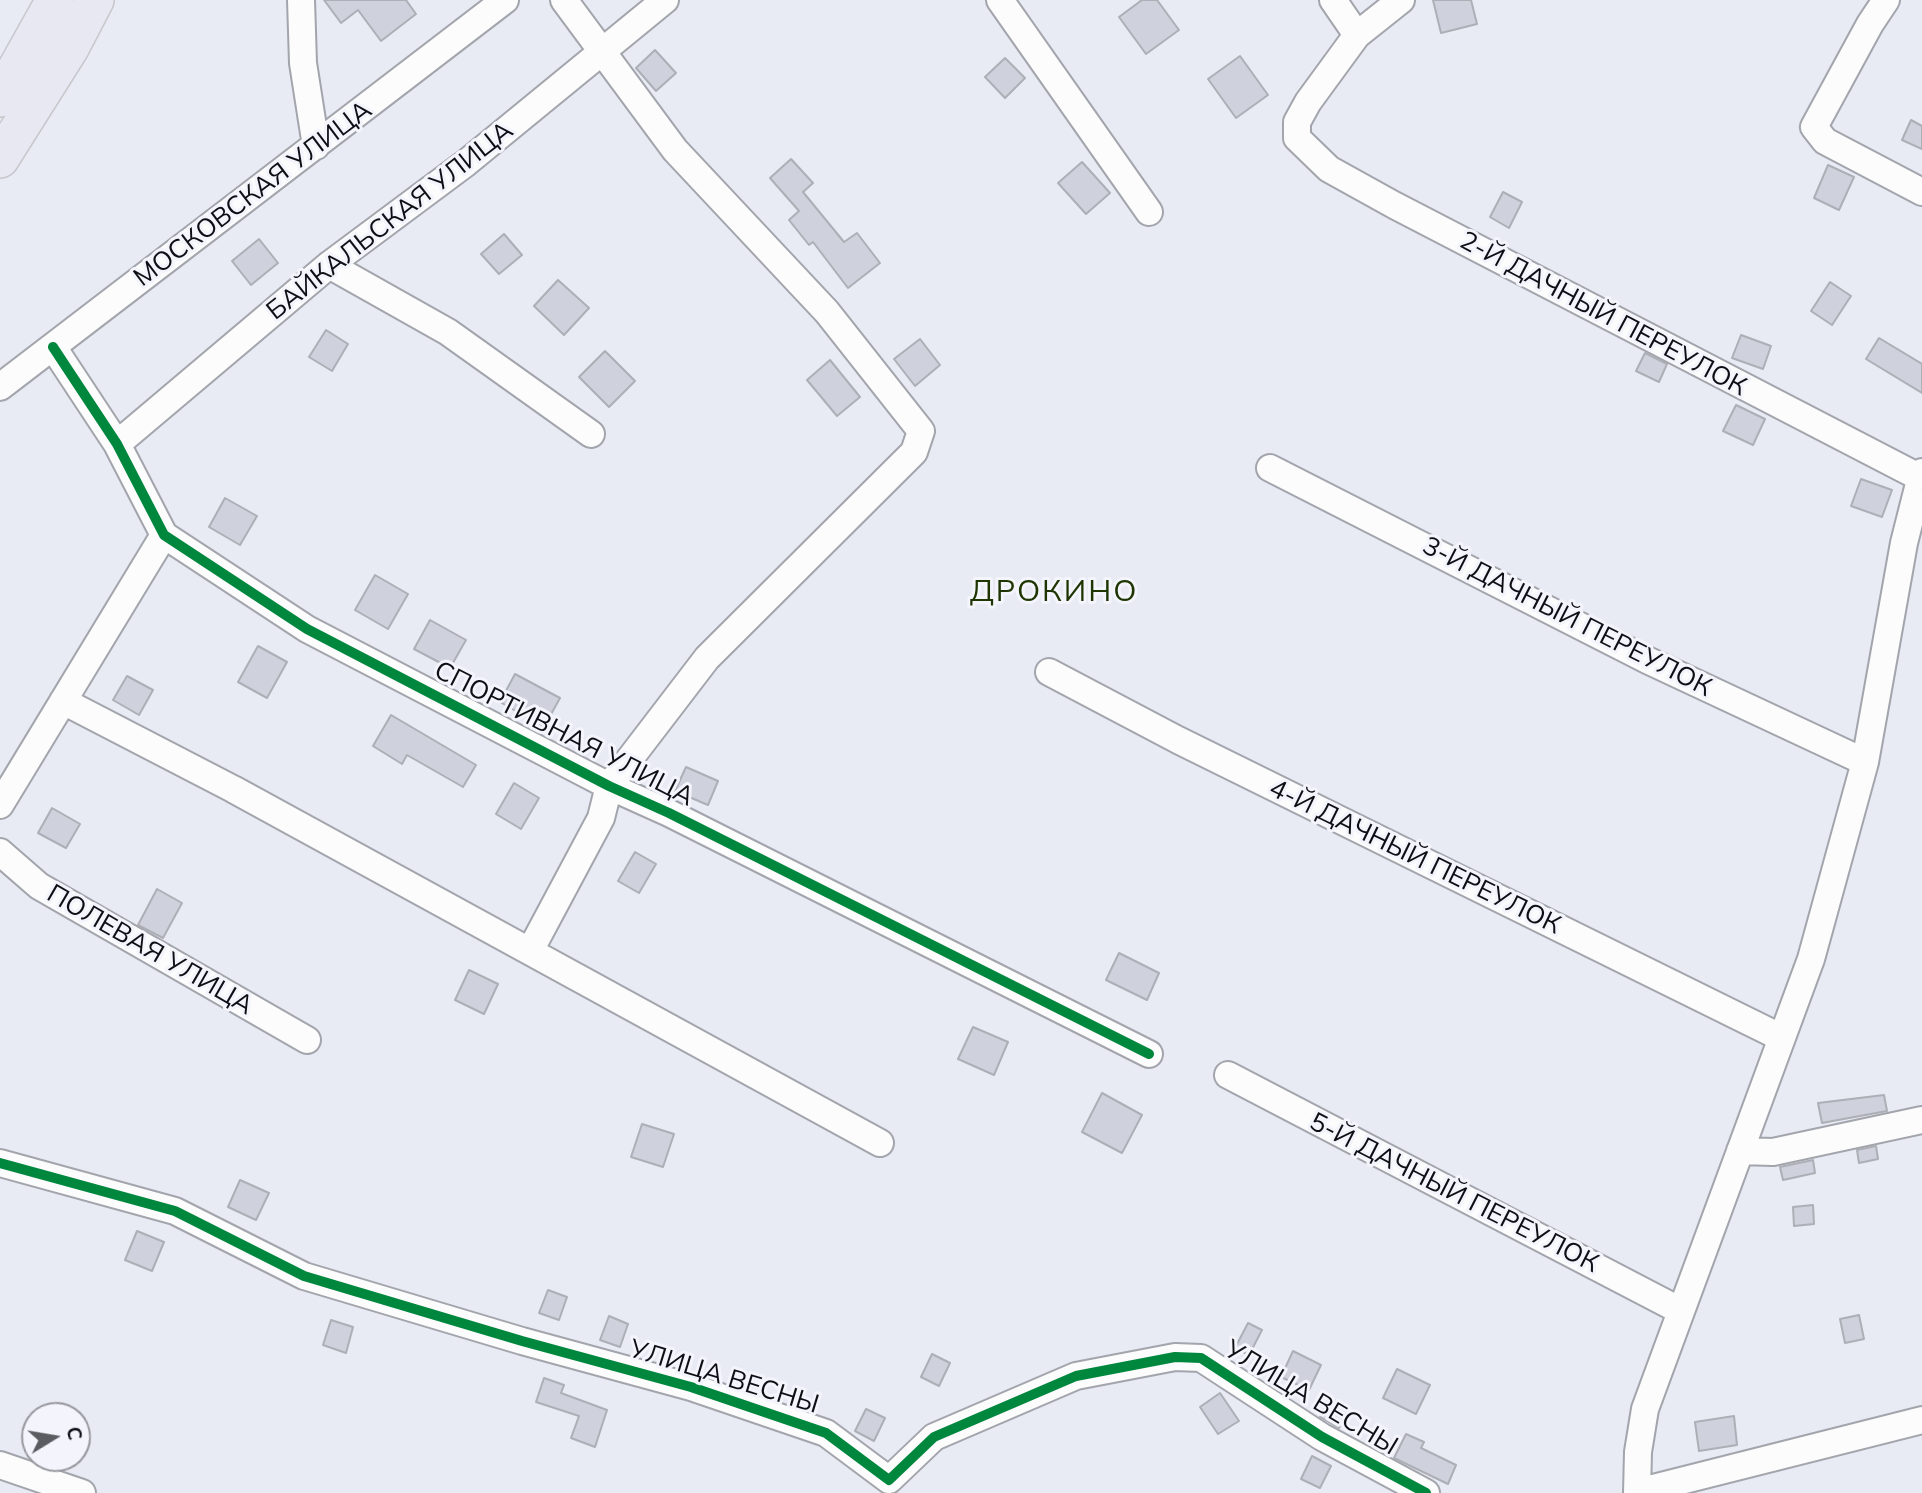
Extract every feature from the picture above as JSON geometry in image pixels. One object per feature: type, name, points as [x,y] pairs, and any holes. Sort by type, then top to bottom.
[{"type":"highway","points":[[0,98],[55,0]]},
{"type":"highway","points":[[0,159],[70,48],[95,0]]},
{"type":"street","points":[[301,0],[303,63],[316,146]]},
{"type":"street","name":"МОСКОВСКАЯ УЛИЦА","points":[[0,387],[505,0]]},
{"type":"street","points":[[530,951],[601,818],[609,786],[707,658],[914,452],[921,431],[827,312],[675,150],[564,0]]},
{"type":"street","name":"БАЙКАЛЬСКАЯ УЛИЦА","points":[[117,444],[329,265],[466,163],[665,0]]},
{"type":"street","points":[[1000,0],[1149,212]]},
{"type":"street","points":[[1333,0],[1357,35],[1401,0]]},
{"type":"street","points":[[1886,0],[1814,127],[1825,141],[1922,192]]},
{"type":"street","name":"2-Й ДАЧНЫЙ ПЕРЕУЛОК","points":[[1357,35],[1308,102],[1297,122],[1297,138],[1329,169],[1920,475]]},
{"type":"street","points":[[329,265],[448,332],[591,434]]},
{"type":"street","name":"СПОРТИВНАЯ УЛИЦА","points":[[53,347],[117,444],[164,535],[307,629],[609,786],[669,813],[1149,1054]]},
{"type":"street","name":"3-Й ДАЧНЫЙ ПЕРЕУЛОК","points":[[1270,468],[1647,660],[1865,762]]},
{"type":"street","points":[[1920,475],[1904,543],[1865,762],[1811,959],[1645,1409],[1637,1492],[1922,1420]]},
{"type":"street","points":[[0,805],[164,535]]},
{"type":"street","name":"4-Й ДАЧНЫЙ ПЕРЕУЛОК","points":[[1049,672],[1178,740],[1782,1038]]},
{"type":"street","points":[[63,701],[233,789],[880,1143]]},
{"type":"street","name":"ПОЛЕВАЯ УЛИЦА","points":[[0,852],[39,886],[307,1040]]},
{"type":"street","name":"5-Й ДАЧНЫЙ ПЕРЕУЛОК","points":[[1228,1076],[1681,1311]]},
{"type":"street","points":[[1740,1151],[1773,1152],[1922,1119]]},
{"type":"street","name":"УЛИЦА ВЕСНЫ","points":[[0,1163],[175,1211],[304,1276],[522,1342],[691,1387],[826,1433],[883,1487],[934,1437],[1076,1376],[1175,1357],[1201,1357],[1322,1437],[1426,1493]]},
{"type":"street","points":[[0,1465],[82,1493]]},
{"type":"building","points":[[324,0],[406,0],[416,14],[381,41],[358,10],[341,23]]},
{"type":"building","points":[[1142,0],[1157,0],[1179,30],[1146,54],[1119,17]]},
{"type":"building","points":[[1433,0],[1471,0],[1477,24],[1441,33]]},
{"type":"building","points":[[655,50],[676,73],[656,91],[636,68]]},
{"type":"building","points":[[1240,56],[1268,95],[1236,118],[1208,79]]},
{"type":"building","points":[[1005,58],[1025,78],[1005,98],[985,77]]},
{"type":"building","points":[[1911,120],[1922,126],[1922,149],[1902,140]]},
{"type":"building","points":[[791,159],[813,183],[803,192],[844,242],[857,233],[880,263],[848,288],[813,242],[809,245],[789,220],[799,211],[770,178]]},
{"type":"building","points":[[1082,162],[1110,193],[1086,214],[1058,183]]},
{"type":"building","points":[[1828,165],[1854,177],[1839,210],[1814,198]]},
{"type":"building","points":[[1503,192],[1522,202],[1509,228],[1490,217]]},
{"type":"building","points":[[504,234],[522,255],[499,274],[481,254]]},
{"type":"building","points":[[259,239],[278,263],[251,285],[232,261]]},
{"type":"building","points":[[558,280],[589,308],[564,335],[534,306]]},
{"type":"building","points":[[1830,282],[1851,296],[1832,325],[1811,311]]},
{"type":"building","points":[[326,330],[348,344],[332,371],[309,357]]},
{"type":"building","points":[[1741,335],[1771,346],[1763,369],[1732,358]]},
{"type":"building","points":[[1879,338],[1922,364],[1922,393],[1866,359]]},
{"type":"building","points":[[920,339],[940,365],[915,386],[894,359]]},
{"type":"building","points":[[605,351],[635,381],[609,407],[579,377]]},
{"type":"building","points":[[1645,353],[1667,364],[1659,382],[1636,371]]},
{"type":"building","points":[[830,360],[860,397],[837,416],[807,380]]},
{"type":"building","points":[[1736,405],[1765,419],[1753,445],[1723,431]]},
{"type":"building","points":[[1861,479],[1892,490],[1882,517],[1851,506]]},
{"type":"building","points":[[225,498],[257,516],[240,545],[209,527]]},
{"type":"building","points":[[375,575],[408,594],[388,629],[355,610]]},
{"type":"building","points":[[430,620],[466,640],[450,668],[414,649]]},
{"type":"building","points":[[258,646],[287,662],[267,698],[238,682]]},
{"type":"building","points":[[515,674],[560,698],[544,727],[500,702]]},
{"type":"building","points":[[127,676],[153,690],[139,715],[113,700]]},
{"type":"building","points":[[391,715],[476,765],[463,787],[407,755],[402,764],[373,746]]},
{"type":"building","points":[[686,767],[718,781],[708,805],[675,791]]},
{"type":"building","points":[[514,783],[539,798],[521,829],[496,814]]},
{"type":"building","points":[[52,808],[80,824],[66,848],[38,833]]},
{"type":"building","points":[[635,852],[656,864],[639,893],[618,881]]},
{"type":"building","points":[[157,889],[182,903],[163,938],[138,925]]},
{"type":"building","points":[[1119,953],[1159,973],[1147,1000],[1106,980]]},
{"type":"building","points":[[469,970],[498,984],[484,1014],[455,1000]]},
{"type":"building","points":[[973,1027],[1008,1042],[994,1075],[958,1059]]},
{"type":"building","points":[[1102,1093],[1142,1115],[1122,1153],[1082,1132]]},
{"type":"building","points":[[1884,1095],[1887,1111],[1822,1123],[1818,1103]]},
{"type":"building","points":[[642,1124],[674,1134],[663,1167],[631,1157]]},
{"type":"building","points":[[1876,1146],[1878,1159],[1859,1163],[1857,1150]]},
{"type":"building","points":[[1813,1160],[1815,1173],[1783,1180],[1780,1167]]},
{"type":"building","points":[[240,1180],[269,1193],[256,1220],[228,1207]]},
{"type":"building","points":[[1813,1205],[1814,1224],[1794,1226],[1793,1207]]},
{"type":"building","points":[[137,1231],[164,1242],[152,1271],[125,1260]]},
{"type":"building","points":[[548,1290],[567,1297],[559,1320],[539,1313]]},
{"type":"building","points":[[1859,1315],[1864,1339],[1845,1343],[1840,1319]]},
{"type":"building","points":[[609,1316],[628,1324],[620,1347],[600,1340]]},
{"type":"building","points":[[331,1320],[353,1327],[346,1353],[323,1345]]},
{"type":"building","points":[[1248,1323],[1262,1330],[1249,1355],[1235,1348]]},
{"type":"building","points":[[1293,1351],[1321,1365],[1309,1390],[1281,1377]]},
{"type":"building","points":[[932,1354],[950,1363],[939,1386],[921,1377]]},
{"type":"building","points":[[1397,1369],[1430,1385],[1416,1414],[1383,1398]]},
{"type":"building","points":[[544,1378],[564,1385],[561,1393],[607,1410],[595,1447],[571,1438],[579,1416],[536,1402]]},
{"type":"building","points":[[1220,1393],[1239,1421],[1218,1434],[1200,1407]]},
{"type":"building","points":[[1329,1398],[1349,1407],[1339,1428],[1320,1417]]},
{"type":"building","points":[[866,1409],[885,1418],[874,1441],[855,1431]]},
{"type":"building","points":[[1734,1416],[1737,1445],[1699,1451],[1695,1422]]},
{"type":"building","points":[[1406,1434],[1424,1442],[1421,1448],[1456,1465],[1448,1484],[1394,1458]]},
{"type":"building","points":[[1312,1456],[1331,1466],[1320,1488],[1301,1479]]},
{"type":"cycle path","points":[[53,347],[117,444],[164,535],[307,629],[609,786],[669,813],[1149,1054]]},
{"type":"cycle path","points":[[0,1163],[175,1211],[304,1276],[522,1341],[691,1387],[826,1433],[889,1480],[934,1437],[1076,1376],[1175,1357],[1201,1358],[1322,1437],[1426,1493]]},
{"type":"district","name":"ДРОКИНО","points":[[1054,592]]}]
